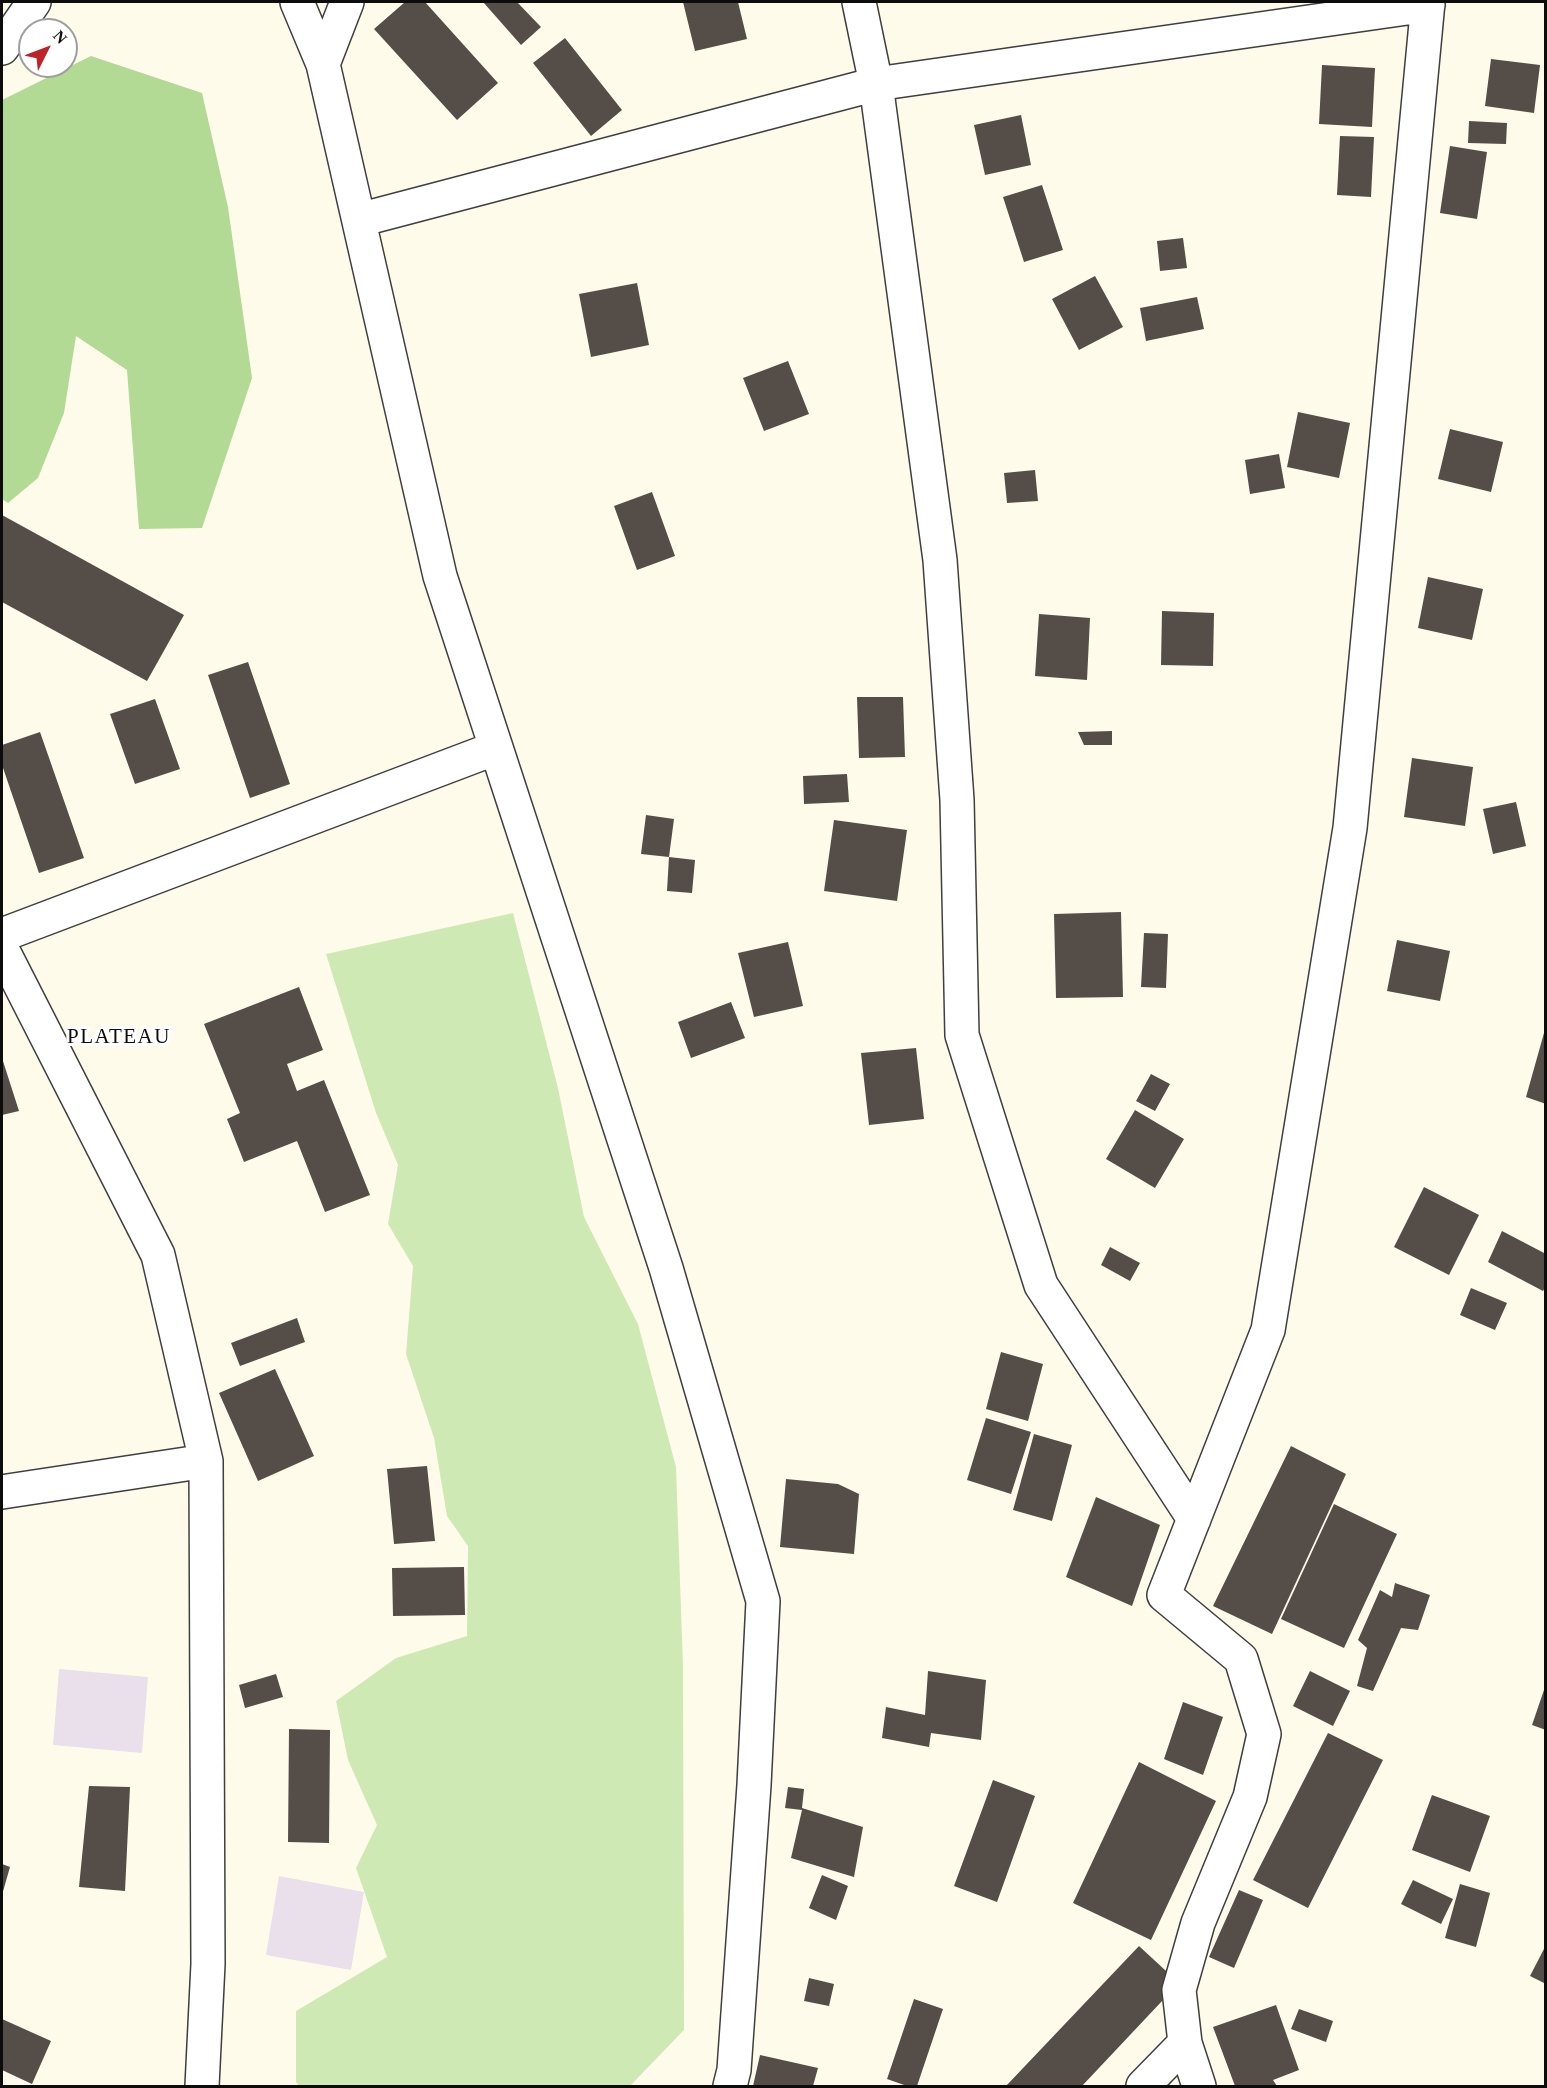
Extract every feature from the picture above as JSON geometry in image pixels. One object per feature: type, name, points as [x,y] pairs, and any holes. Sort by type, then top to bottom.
[{"type":"street","points":[[2,48],[34,2]]},
{"type":"street","points":[[297,2],[323,64],[440,576],[666,1268],[763,1601],[754,1785],[734,2070],[730,2086]]},
{"type":"street","points":[[323,64],[347,2]]},
{"type":"street","points":[[859,2],[876,84],[940,560],[957,800],[962,1035],[1041,1285],[1194,1519]]},
{"type":"street","points":[[359,220],[876,84],[1428,3],[1350,828],[1268,1330],[1164,1595],[1241,1659],[1264,1734],[1250,1797],[1198,1923],[1179,1990],[1185,2043],[1198,2086]]},
{"type":"street","points":[[2,935],[496,748]]},
{"type":"street","points":[[2,949],[158,1255],[206,1461],[208,1964],[202,2086]]},
{"type":"street","points":[[2,1492],[206,1461]]},
{"type":"street","points":[[1143,2086],[1185,2043]]},
{"type":"shaded area","points":[[59,1669],[148,1677],[142,1753],[53,1745]]},
{"type":"shaded area","points":[[279,1876],[364,1892],[351,1970],[266,1955]]},
{"type":"green space","points":[[91,56],[202,93],[228,207],[252,378],[202,528],[139,529],[127,370],[76,336],[64,413],[38,478],[8,503],[2,499],[2,100],[46,78],[78,78],[78,62]]},
{"type":"green space","points":[[513,913],[558,1088],[584,1217],[638,1324],[676,1467],[683,1666],[684,2030],[630,2086],[299,2086],[296,2082],[296,2011],[387,1957],[356,1868],[377,1825],[348,1760],[336,1701],[396,1658],[467,1636],[468,1546],[447,1516],[434,1438],[406,1354],[413,1266],[388,1224],[398,1165],[376,1113],[326,954]]},
{"type":"building","points":[[405,2],[425,2],[498,83],[457,120],[374,29]]},
{"type":"building","points":[[483,2],[517,2],[541,27],[521,45]]},
{"type":"building","points":[[683,2],[738,2],[747,39],[695,51]]},
{"type":"building","points":[[565,38],[622,110],[591,136],[533,63]]},
{"type":"building","points":[[1491,59],[1540,65],[1534,113],[1485,106]]},
{"type":"building","points":[[1322,65],[1375,68],[1372,127],[1319,124]]},
{"type":"building","points":[[1021,115],[1031,165],[985,175],[974,125]]},
{"type":"building","points":[[1469,121],[1507,123],[1506,144],[1468,143]]},
{"type":"building","points":[[1340,136],[1374,137],[1371,197],[1337,195]]},
{"type":"building","points":[[1450,146],[1487,152],[1477,219],[1440,213]]},
{"type":"building","points":[[1042,185],[1063,250],[1024,262],[1003,197]]},
{"type":"building","points":[[1183,238],[1187,268],[1160,271],[1157,241]]},
{"type":"building","points":[[1095,276],[1123,327],[1079,350],[1052,299]]},
{"type":"building","points":[[637,283],[649,345],[591,357],[579,294]]},
{"type":"building","points":[[1197,297],[1204,329],[1146,341],[1140,308]]},
{"type":"building","points":[[788,361],[809,414],[764,431],[743,378]]},
{"type":"building","points":[[1298,412],[1350,423],[1339,478],[1287,467]]},
{"type":"building","points":[[1450,429],[1503,442],[1491,492],[1438,479]]},
{"type":"building","points":[[1279,454],[1285,488],[1250,494],[1245,460]]},
{"type":"building","points":[[1035,470],[1038,501],[1007,503],[1004,473]]},
{"type":"building","points":[[652,492],[675,556],[637,570],[614,506]]},
{"type":"building","points":[[2,515],[184,615],[147,681],[2,602]]},
{"type":"building","points":[[1428,577],[1483,589],[1472,640],[1418,628]]},
{"type":"building","points":[[1162,611],[1214,613],[1213,666],[1161,665]]},
{"type":"building","points":[[1039,614],[1090,618],[1087,680],[1035,676]]},
{"type":"building","points":[[248,662],[290,784],[250,798],[208,675]]},
{"type":"building","points":[[857,697],[903,697],[905,757],[859,758]]},
{"type":"building","points":[[155,699],[180,769],[135,784],[110,714]]},
{"type":"building","points":[[1112,731],[1112,745],[1084,745],[1078,732]]},
{"type":"building","points":[[40,732],[84,858],[39,873],[2,765],[2,745]]},
{"type":"building","points":[[1412,758],[1473,767],[1465,826],[1404,817]]},
{"type":"building","points":[[847,774],[849,802],[804,804],[803,776]]},
{"type":"building","points":[[1516,802],[1526,846],[1493,854],[1483,809]]},
{"type":"building","points":[[646,815],[674,819],[669,857],[641,854]]},
{"type":"building","points":[[834,820],[907,830],[897,901],[824,891]]},
{"type":"building","points":[[669,857],[695,860],[692,893],[667,891]]},
{"type":"building","points":[[1121,912],[1123,997],[1056,998],[1054,914]]},
{"type":"building","points":[[1144,933],[1168,934],[1166,988],[1141,987]]},
{"type":"building","points":[[1397,940],[1450,951],[1440,1001],[1387,991]]},
{"type":"building","points":[[788,942],[803,1006],[754,1017],[738,953]]},
{"type":"building","points":[[299,987],[323,1050],[287,1064],[297,1091],[324,1080],[370,1195],[325,1212],[297,1141],[244,1162],[227,1119],[240,1113],[204,1024]]},
{"type":"building","points":[[731,1002],[745,1038],[691,1058],[678,1022]]},
{"type":"building","points":[[1544,1033],[1546,1034],[1546,1104],[1526,1097]]},
{"type":"building","points":[[916,1048],[924,1119],[869,1125],[861,1053]]},
{"type":"building","points":[[2,1058],[19,1111],[2,1115]]},
{"type":"building","points":[[1151,1074],[1170,1084],[1155,1111],[1136,1101]]},
{"type":"building","points":[[1135,1110],[1184,1139],[1155,1188],[1106,1159]]},
{"type":"building","points":[[1424,1187],[1479,1215],[1449,1275],[1394,1247]]},
{"type":"building","points":[[1502,1231],[1546,1254],[1546,1286],[1543,1291],[1488,1262]]},
{"type":"building","points":[[1110,1247],[1140,1263],[1130,1281],[1101,1265]]},
{"type":"building","points":[[1471,1288],[1507,1303],[1495,1330],[1460,1315]]},
{"type":"building","points":[[297,1318],[305,1342],[240,1366],[231,1343]]},
{"type":"building","points":[[1001,1352],[1043,1364],[1028,1421],[986,1409]]},
{"type":"building","points":[[275,1369],[314,1456],[258,1481],[219,1393]]},
{"type":"building","points":[[986,1418],[1031,1432],[1011,1494],[967,1480]]},
{"type":"building","points":[[1034,1434],[1072,1445],[1052,1521],[1013,1510]]},
{"type":"building","points":[[1291,1446],[1346,1474],[1272,1634],[1213,1606]]},
{"type":"building","points":[[427,1466],[435,1541],[394,1544],[387,1469]]},
{"type":"building","points":[[786,1479],[838,1484],[859,1494],[854,1554],[780,1547]]},
{"type":"building","points":[[1096,1497],[1160,1525],[1132,1606],[1066,1577]]},
{"type":"building","points":[[1334,1504],[1397,1534],[1344,1648],[1281,1619]]},
{"type":"building","points":[[464,1567],[465,1615],[393,1616],[392,1568]]},
{"type":"building","points":[[1395,1583],[1430,1595],[1418,1630],[1401,1628],[1373,1691],[1357,1686],[1367,1648],[1358,1640],[1380,1590],[1392,1597]]},
{"type":"building","points":[[928,1671],[986,1680],[981,1740],[931,1733],[929,1747],[882,1738],[886,1707],[925,1715]]},
{"type":"building","points":[[1310,1671],[1350,1691],[1333,1726],[1293,1706]]},
{"type":"building","points":[[276,1674],[283,1697],[245,1708],[239,1685]]},
{"type":"building","points":[[1546,1687],[1546,1730],[1532,1725]]},
{"type":"building","points":[[1183,1702],[1223,1717],[1203,1775],[1164,1759]]},
{"type":"building","points":[[289,1729],[330,1730],[329,1843],[288,1842]]},
{"type":"building","points":[[1328,1733],[1383,1760],[1308,1908],[1253,1880]]},
{"type":"building","points":[[1139,1762],[1216,1801],[1151,1940],[1073,1903]]},
{"type":"building","points":[[993,1780],[1035,1796],[997,1902],[954,1886]]},
{"type":"building","points":[[89,1786],[130,1787],[125,1891],[79,1887]]},
{"type":"building","points":[[788,1787],[804,1789],[802,1808],[863,1827],[854,1877],[791,1858],[802,1810],[785,1808]]},
{"type":"building","points":[[1432,1795],[1490,1816],[1470,1872],[1412,1850]]},
{"type":"building","points":[[2,1864],[10,1867],[2,1895]]},
{"type":"building","points":[[822,1875],[848,1886],[836,1920],[809,1908]]},
{"type":"building","points":[[1413,1880],[1453,1899],[1441,1924],[1401,1904]]},
{"type":"building","points":[[1460,1884],[1490,1893],[1476,1947],[1445,1938]]},
{"type":"building","points":[[1239,1890],[1263,1900],[1234,1968],[1209,1957]]},
{"type":"building","points":[[1546,1945],[1546,1984],[1530,1976]]},
{"type":"building","points":[[1139,1946],[1179,1983],[1082,2086],[1006,2086]]},
{"type":"building","points":[[809,1978],[834,1984],[829,2006],[804,2001]]},
{"type":"building","points":[[914,1999],[943,2009],[917,2086],[907,2086],[887,2079]]},
{"type":"building","points":[[1276,2005],[1299,2070],[1273,2080],[1277,2086],[1235,2086],[1213,2027]]},
{"type":"building","points":[[1299,2009],[1333,2021],[1326,2042],[1291,2029]]},
{"type":"building","points":[[2,2019],[51,2041],[32,2084],[2,2070]]},
{"type":"building","points":[[760,2055],[818,2068],[813,2086],[753,2086]]},
{"type":"district","name":"PLATEAU","points":[[119,1037]]}]
